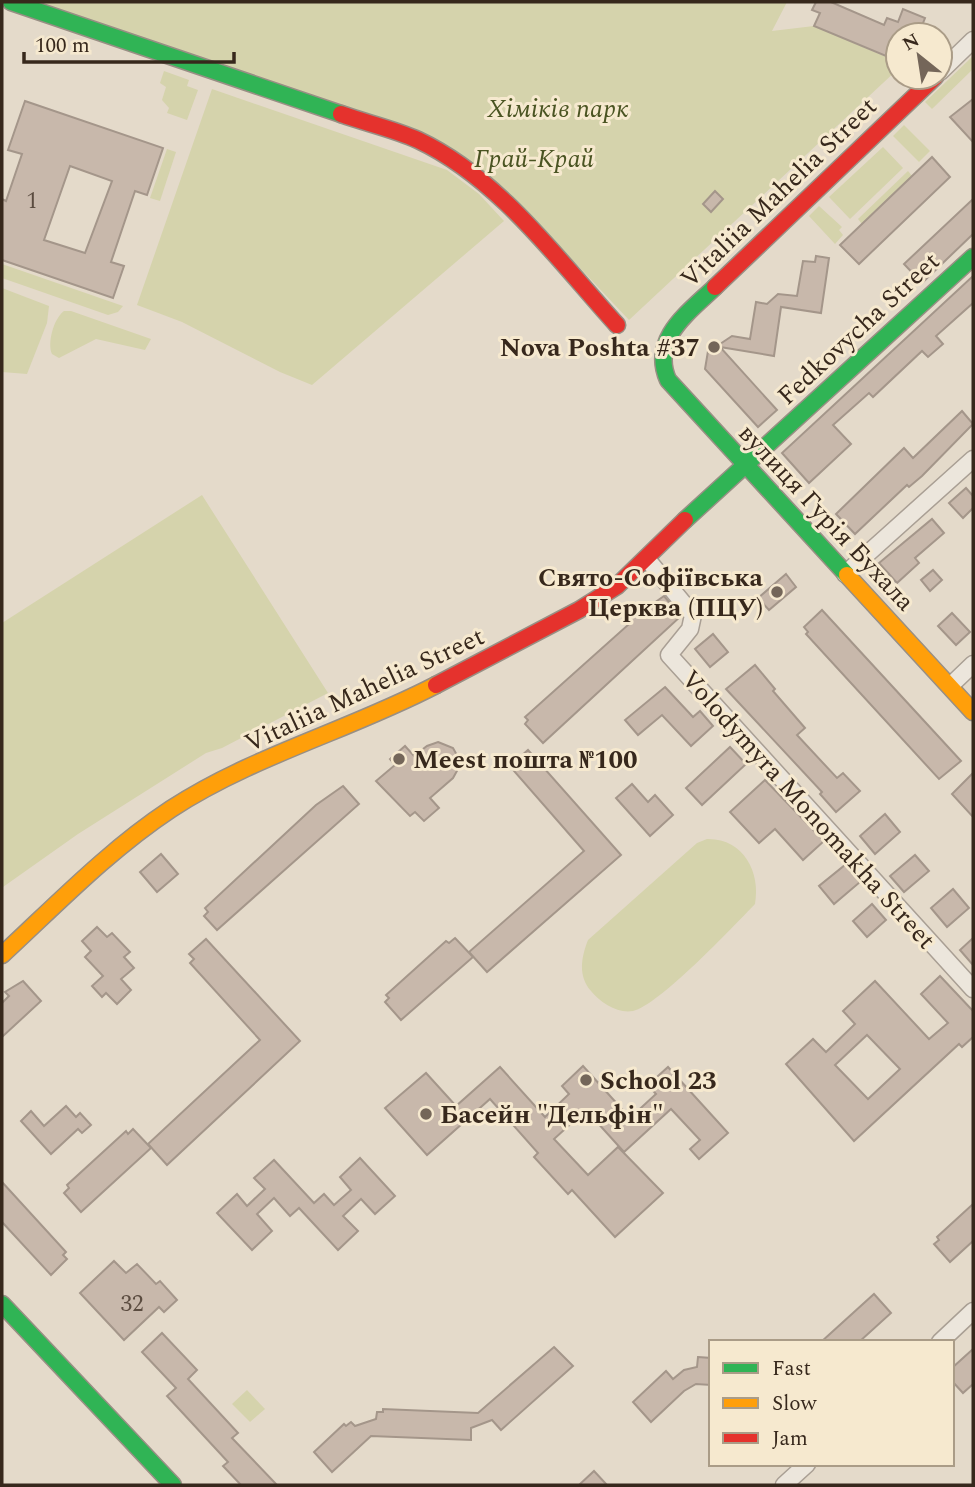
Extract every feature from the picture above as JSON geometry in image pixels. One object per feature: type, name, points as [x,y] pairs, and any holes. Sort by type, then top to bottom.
[{"type":"street","points":[[11,2],[417,140],[449,156],[481,180],[617,325]]},
{"type":"street","points":[[954,58],[973,40]]},
{"type":"street","name":"Vitaliia Mahelia Street","points":[[662,348],[670,331],[685,316],[920,91]]},
{"type":"street","name":"Fedkovycha Street","points":[[746,465],[973,257]]},
{"type":"street","name":"вулиця Гурія Бухала","points":[[662,348],[660,367],[668,380],[973,712]]},
{"type":"street","points":[[845,574],[973,459]]},
{"type":"street","name":"Vitaliia Mahelia Street","points":[[2,955],[93,870],[170,810],[208,788],[414,696],[579,610],[617,586],[723,483],[746,465]]},
{"type":"street","name":"Volodymyra Monomakha Street","points":[[646,559],[693,615],[690,629],[669,655],[973,989]]},
{"type":"street","points":[[950,686],[973,664]]},
{"type":"street","points":[[2,1304],[173,1485]]},
{"type":"street","points":[[942,1340],[973,1311]]},
{"type":"street","points":[[784,1485],[805,1466]]},
{"type":"green space","name":"Хіміків парк","points":[[11,2],[787,2],[772,31],[814,26],[884,56],[884,82],[629,320],[563,250],[449,156]]},
{"type":"green space","points":[[973,56],[973,69],[954,88],[954,74]]},
{"type":"green space","points":[[164,71],[189,80],[187,86],[198,90],[187,120],[167,113],[169,108],[162,100],[166,87],[160,83]]},
{"type":"green space","points":[[212,89],[447,170],[479,194],[504,221],[312,385],[280,372],[182,322],[137,305]]},
{"type":"green space","points":[[936,91],[950,91],[932,109],[925,102]]},
{"type":"green space","points":[[904,125],[930,151],[919,162],[893,136]]},
{"type":"green space","points":[[883,147],[903,168],[850,219],[829,197]]},
{"type":"green space","points":[[167,149],[176,152],[160,201],[150,198]]},
{"type":"green space","points":[[908,171],[912,176],[862,224],[858,219]]},
{"type":"green space","points":[[819,206],[842,227],[839,230],[843,235],[835,244],[809,216]]},
{"type":"green space","points":[[2,264],[123,306],[118,312],[108,315],[2,278]]},
{"type":"green space","points":[[2,288],[49,306],[47,323],[27,374],[2,372]]},
{"type":"green space","points":[[64,311],[71,311],[151,339],[145,350],[96,339],[59,358],[52,354],[51,337],[57,319]]},
{"type":"green space","points":[[202,495],[328,693],[222,748],[206,753],[78,834],[3,887],[2,623]]},
{"type":"green space","points":[[707,839],[731,844],[747,859],[755,880],[755,904],[696,964],[645,1006],[627,1011],[616,1009],[600,1000],[587,985],[582,973],[582,960],[588,940],[697,843]]},
{"type":"green space","points":[[247,1390],[265,1409],[250,1422],[232,1404]]},
{"type":"building","points":[[816,2],[831,2],[884,25],[884,55],[814,26],[820,13],[812,10]]},
{"type":"building","points":[[903,9],[925,18],[924,21],[898,21]]},
{"type":"building","points":[[973,99],[973,142],[950,117]]},
{"type":"building","points":[[25,101],[163,148],[147,195],[135,191],[111,262],[124,266],[113,298],[2,260],[2,199],[6,201],[22,154],[8,150]],"holes":[[[70,166],[112,181],[85,253],[44,240]]]},
{"type":"building","points":[[932,157],[950,177],[859,264],[840,245]]},
{"type":"building","points":[[715,191],[723,199],[711,212],[703,204]]},
{"type":"building","points":[[973,199],[973,234],[922,283],[904,264]]},
{"type":"building","points":[[816,256],[829,258],[821,313],[781,307],[774,356],[720,347],[777,410],[758,427],[705,369],[709,345],[717,346],[732,336],[750,339],[756,302],[767,304],[778,294],[797,296],[803,261],[815,262]]},
{"type":"building","points":[[973,276],[973,303],[936,336],[943,344],[928,357],[922,351],[873,397],[869,393],[833,425],[851,444],[809,483],[782,453]]},
{"type":"building","points":[[962,411],[973,424],[922,476],[909,487],[907,485],[855,534],[836,514],[904,448],[913,458]]},
{"type":"building","points":[[966,488],[973,496],[973,508],[963,518],[949,503]]},
{"type":"building","points":[[932,519],[944,533],[915,558],[919,563],[897,583],[879,563]]},
{"type":"building","points":[[933,570],[942,580],[930,591],[921,580]]},
{"type":"building","name":"Свято-Софіївська Церква (ПЦУ)","points":[[786,574],[796,587],[769,610],[758,598]]},
{"type":"building","points":[[664,596],[681,616],[543,743],[525,724],[528,720],[525,717],[628,625],[623,619],[636,607],[641,612]]},
{"type":"building","points":[[822,610],[961,761],[939,779],[806,634],[808,632],[804,627]]},
{"type":"building","points":[[952,613],[970,632],[956,645],[938,626]]},
{"type":"building","points":[[713,634],[728,652],[710,667],[695,649]]},
{"type":"building","points":[[755,665],[805,728],[797,735],[837,778],[843,773],[860,791],[836,812],[820,794],[822,792],[726,689]]},
{"type":"building","points":[[665,687],[693,717],[700,711],[713,726],[691,746],[662,715],[638,735],[625,720]]},
{"type":"building","points":[[438,742],[453,748],[458,757],[458,769],[453,778],[430,798],[439,808],[424,821],[415,812],[410,816],[376,781],[395,765],[390,759],[405,746],[414,756]]},
{"type":"building","points":[[730,747],[746,764],[702,805],[686,788]]},
{"type":"building","points":[[528,750],[621,855],[487,972],[469,952],[584,851],[514,771],[518,768],[513,763]]},
{"type":"building","points":[[973,773],[973,817],[952,794]]},
{"type":"building","points":[[765,780],[824,841],[803,860],[775,829],[759,843],[730,812]]},
{"type":"building","points":[[632,784],[648,802],[655,795],[673,815],[650,836],[616,798]]},
{"type":"building","points":[[343,786],[359,804],[217,930],[204,916],[208,912],[205,908],[316,805]]},
{"type":"building","points":[[885,814],[900,832],[875,854],[860,836]]},
{"type":"building","points":[[161,854],[178,874],[157,892],[140,872]]},
{"type":"building","points":[[915,855],[929,871],[904,892],[890,876]]},
{"type":"building","points":[[845,865],[860,882],[834,904],[819,886]]},
{"type":"building","points":[[953,889],[969,908],[947,927],[931,908]]},
{"type":"building","points":[[872,904],[886,920],[867,937],[853,921]]},
{"type":"building","points":[[97,927],[107,937],[112,933],[130,952],[124,957],[134,968],[121,979],[131,990],[117,1004],[106,993],[102,997],[92,986],[103,976],[85,957],[91,951],[82,941]]},
{"type":"building","points":[[455,938],[473,957],[401,1020],[385,1002],[389,998],[386,995],[446,941],[449,943]]},
{"type":"building","points":[[973,938],[973,965],[960,950]]},
{"type":"building","points":[[206,939],[300,1041],[167,1165],[148,1144],[260,1040],[190,963],[194,959],[189,954]]},
{"type":"building","points":[[940,976],[973,1011],[973,1037],[962,1047],[959,1044],[854,1141],[786,1064],[813,1039],[826,1052],[855,1024],[843,1011],[875,981],[929,1039],[948,1023],[921,994]],"holes":[[[867,1035],[900,1069],[868,1099],[835,1065]]]},
{"type":"building","points":[[23,981],[41,1001],[2,1037],[2,1003],[9,996],[5,992]]},
{"type":"building","points":[[583,1066],[630,1118],[656,1094],[648,1085],[668,1067],[728,1133],[699,1159],[690,1149],[700,1140],[671,1109],[624,1152],[586,1110],[554,1139],[588,1175],[618,1147],[663,1193],[615,1237],[572,1190],[568,1194],[534,1157],[538,1153],[490,1099],[427,1155],[385,1108],[426,1073],[456,1106],[500,1067],[545,1117],[569,1094],[562,1086]]},
{"type":"building","points":[[66,1106],[76,1117],[80,1113],[91,1125],[82,1133],[78,1129],[51,1154],[21,1121],[31,1111],[44,1126]]},
{"type":"building","points":[[133,1129],[151,1148],[81,1212],[64,1193],[69,1188],[67,1185],[126,1131],[128,1134]]},
{"type":"building","points":[[360,1158],[395,1196],[375,1214],[361,1199],[343,1216],[358,1231],[338,1250],[299,1208],[290,1216],[274,1198],[257,1214],[272,1231],[252,1250],[217,1213],[237,1194],[247,1206],[265,1189],[254,1178],[274,1160],[314,1203],[324,1194],[334,1205],[351,1190],[340,1177]]},
{"type":"building","points":[[2,1182],[66,1252],[63,1255],[67,1259],[51,1275],[2,1222]]},
{"type":"building","points":[[973,1204],[973,1241],[950,1262],[934,1244],[939,1240],[937,1237]]},
{"type":"building","points":[[114,1261],[126,1273],[137,1264],[156,1284],[160,1281],[177,1300],[164,1312],[159,1307],[124,1340],[80,1293]]},
{"type":"building","points":[[874,1294],[891,1313],[861,1340],[823,1340]]},
{"type":"building","points":[[162,1333],[197,1370],[188,1379],[238,1433],[232,1438],[277,1485],[241,1485],[223,1466],[228,1462],[167,1396],[176,1388],[142,1352]]},
{"type":"building","points":[[554,1347],[573,1366],[501,1430],[492,1420],[471,1428],[471,1440],[371,1436],[332,1472],[314,1452],[344,1424],[346,1426],[351,1422],[355,1426],[376,1419],[377,1412],[383,1412],[383,1409],[478,1413]]},
{"type":"building","points":[[973,1349],[973,1384],[963,1393],[954,1383],[954,1366]]},
{"type":"building","points":[[698,1357],[709,1358],[709,1385],[696,1384],[684,1391],[651,1422],[633,1402],[666,1371],[673,1379],[684,1370],[697,1367]]},
{"type":"building","points":[[594,1471],[607,1485],[579,1485]]},
{"type":"traffic: fast","points":[[11,2],[341,114]]},
{"type":"traffic: fast","points":[[685,520],[973,257]]},
{"type":"traffic: fast","points":[[715,287],[684,317],[668,339],[664,352],[668,380],[847,575]]},
{"type":"traffic: fast","points":[[2,1304],[173,1485]]},
{"type":"traffic: slow","points":[[847,575],[973,712]]},
{"type":"traffic: slow","points":[[2,955],[105,860],[171,809],[202,790],[268,758],[370,716],[436,685]]},
{"type":"traffic: jam","points":[[715,287],[920,91]]},
{"type":"traffic: jam","points":[[341,114],[418,140],[475,176],[526,222],[617,325]]},
{"type":"traffic: jam","points":[[436,685],[579,610],[617,586],[685,520]]},
{"type":"place","name":"Nova Poshta #37","points":[[714,347]]},
{"type":"place","name":"Свято-Софіївська Церква (ПЦУ)","points":[[777,592]]},
{"type":"place","name":"Meest пошта №100","points":[[399,759]]},
{"type":"place","name":"School 23","points":[[586,1080]]},
{"type":"place","name":"Басейн \"Дельфін\"","points":[[426,1114]]},
{"type":"park label","name":"Грай-Край","points":[[534,158]]}]
